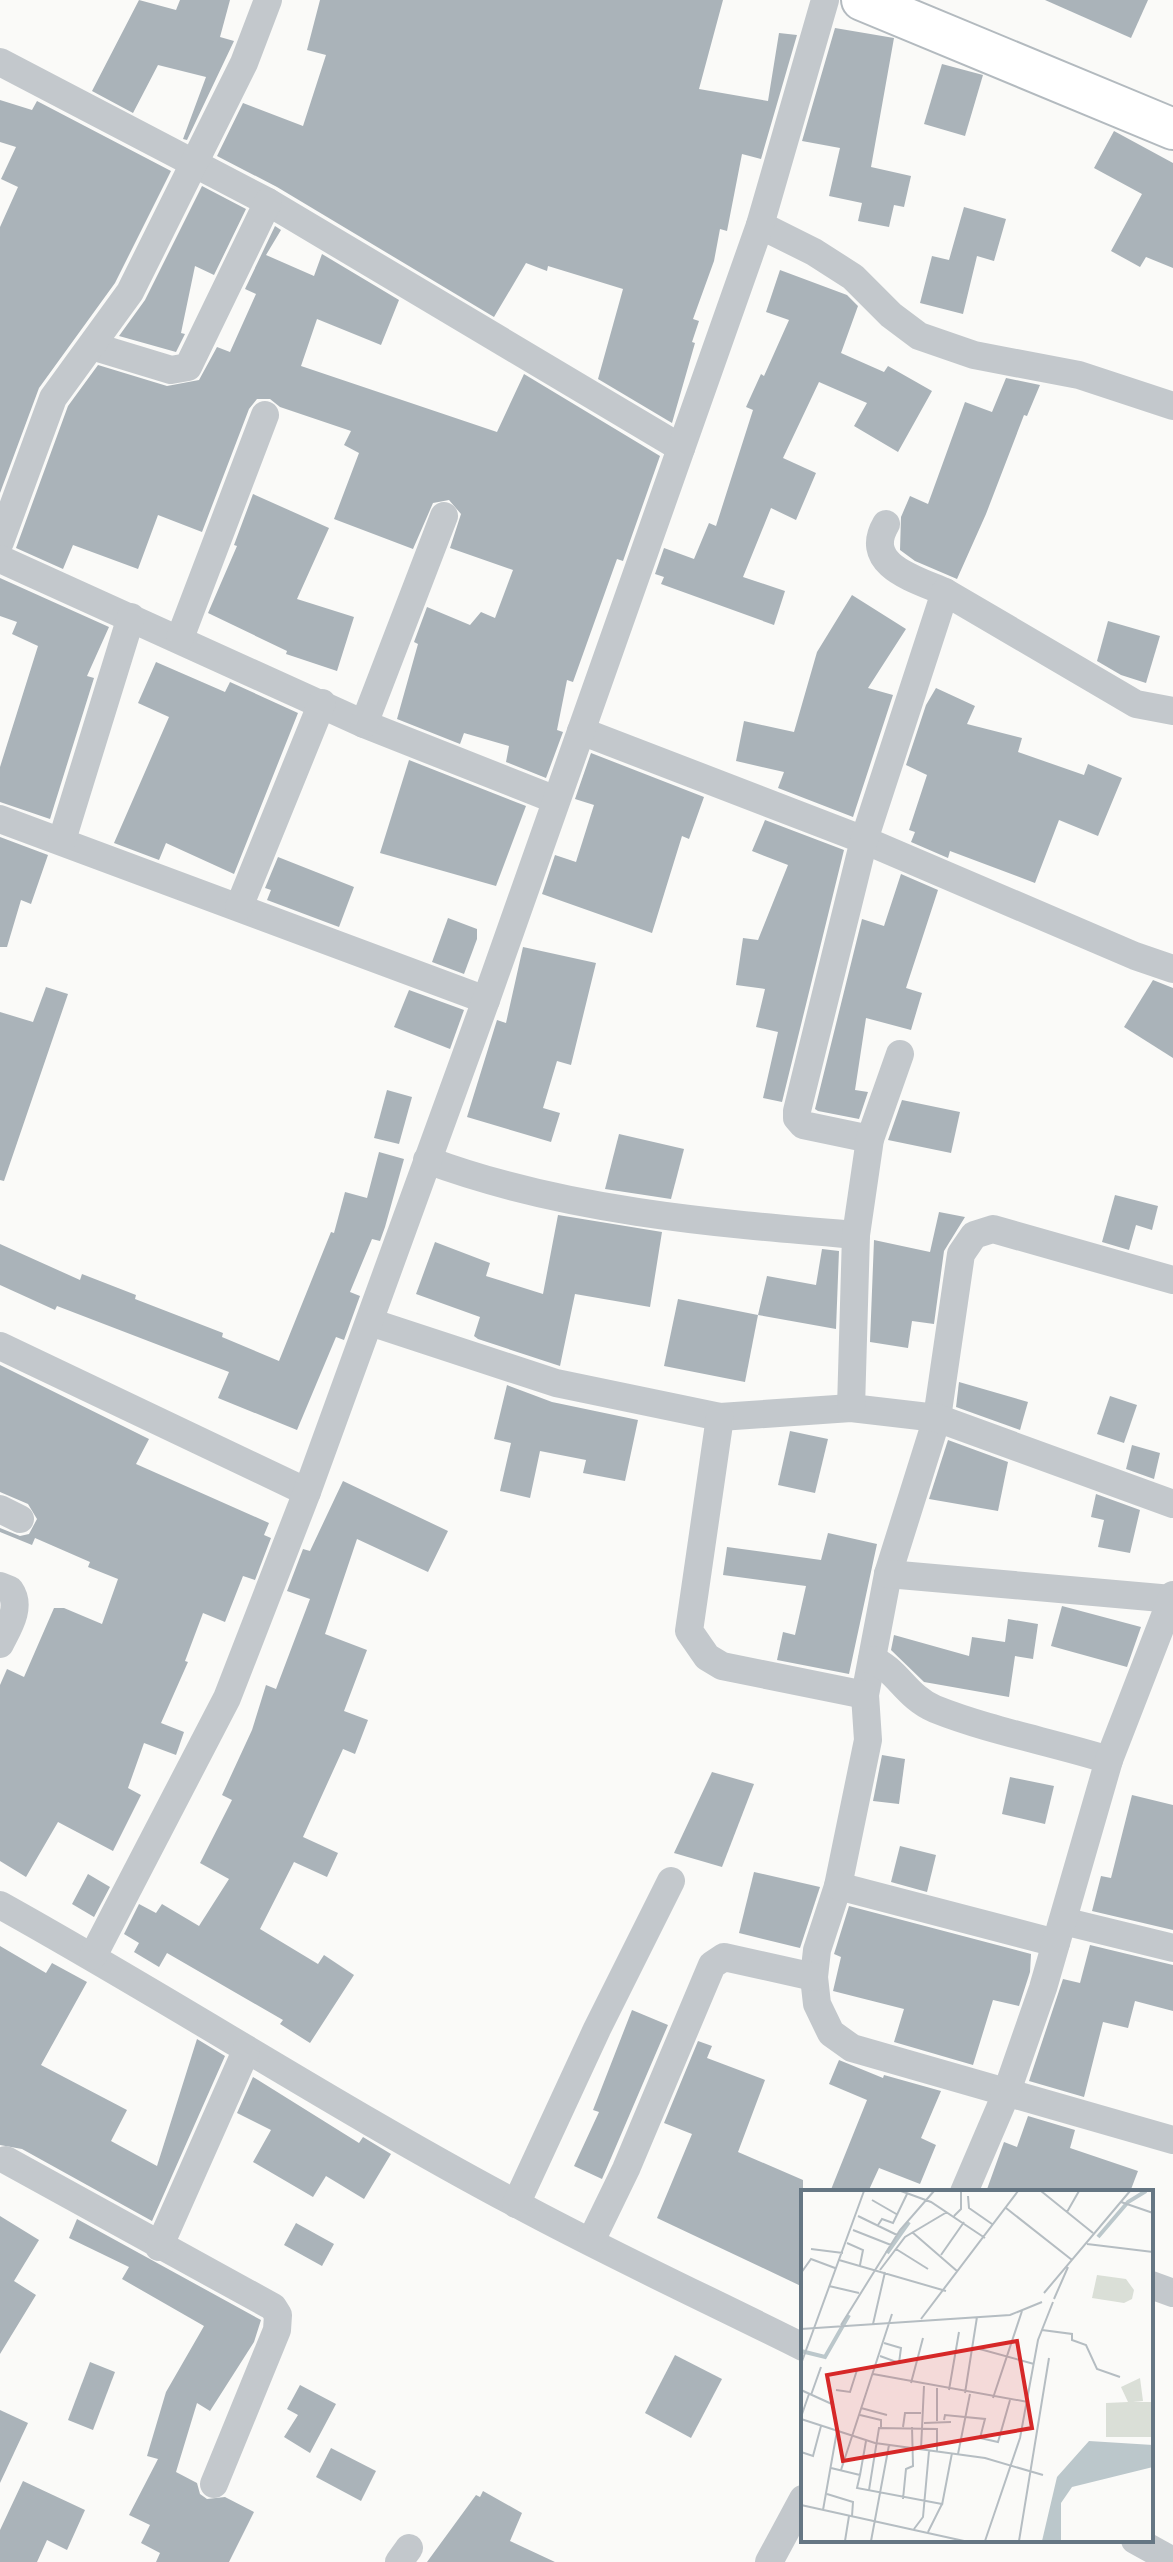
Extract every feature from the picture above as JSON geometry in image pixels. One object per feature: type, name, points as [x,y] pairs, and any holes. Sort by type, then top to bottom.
[{"type":"main road","points":[[862,0],[1173,129]]},
{"type":"street","points":[[0,542],[53,398],[130,292],[244,63],[268,0]]},
{"type":"street","points":[[93,1956],[227,1698],[307,1492],[325,1435],[370,1322],[486,1000],[760,225],[825,0]]},
{"type":"street","points":[[0,62],[268,202],[681,448]]},
{"type":"street","points":[[92,346],[171,370],[188,367],[268,202]]},
{"type":"street","points":[[760,225],[814,252],[853,277],[891,315],[919,336],[974,355],[1079,375],[1173,406]]},
{"type":"street","points":[[180,638],[265,415]]},
{"type":"street","points":[[364,724],[444,516]]},
{"type":"street","points":[[886,524],[878,538],[881,553],[903,573],[945,592],[1136,704],[1173,711]]},
{"type":"street","points":[[0,559],[364,724],[556,800]]},
{"type":"street","points":[[870,1139],[803,1125],[797,1118],[864,840],[945,592]]},
{"type":"street","points":[[62,840],[131,617]]},
{"type":"street","points":[[239,907],[322,703]]},
{"type":"street","points":[[581,731],[864,840],[1135,956],[1173,969]]},
{"type":"street","points":[[0,819],[486,1000]]},
{"type":"street","points":[[851,1408],[856,1235],[870,1139],[900,1054]]},
{"type":"street","points":[[427,1160],[528,1190],[674,1219],[856,1235]]},
{"type":"street","points":[[1173,1280],[993,1229],[974,1235],[961,1254],[937,1418],[888,1574],[865,1695],[868,1740],[838,1886],[817,1950],[814,1977],[817,2004],[831,2033],[852,2048],[1173,2140]]},
{"type":"street","points":[[370,1322],[556,1383],[720,1417],[851,1408],[937,1418],[1173,1504]]},
{"type":"street","points":[[0,1346],[307,1492]]},
{"type":"street","points":[[720,1417],[689,1631],[707,1657],[722,1666],[865,1695]]},
{"type":"street","points":[[888,1574],[1173,1597],[1109,1760],[1060,1932],[1006,2094],[965,2190]]},
{"type":"street","points":[[0,1586],[10,1590],[15,1601],[0,1644]]},
{"type":"street","points":[[872,1660],[887,1668],[906,1691],[933,1708],[1109,1760]]},
{"type":"street","points":[[516,2204],[597,2029],[671,1881]]},
{"type":"street","points":[[838,1886],[1060,1932],[1173,1948]]},
{"type":"street","points":[[0,1905],[93,1956],[246,2051],[516,2204],[801,2346]]},
{"type":"street","points":[[591,2241],[626,2169],[712,1965],[724,1957],[814,1977]]},
{"type":"street","points":[[159,2247],[246,2051]]},
{"type":"street","points":[[6,2160],[159,2247],[273,2307],[278,2315],[277,2330],[214,2484]]},
{"type":"street","points":[[1153,2286],[1173,2293]]},
{"type":"street","points":[[769,2562],[801,2503]]},
{"type":"street","points":[[1139,2542],[1173,2561]]},
{"type":"building","points":[[139,0],[176,10],[180,0],[230,0],[220,37],[234,41],[187,140],[183,139],[206,77],[158,65],[133,113],[92,91]]},
{"type":"building","points":[[320,0],[723,0],[699,89],[768,101],[779,33],[797,35],[761,159],[742,154],[727,231],[720,229],[714,261],[693,319],[699,321],[692,342],[695,343],[672,423],[598,379],[623,289],[548,266],[547,271],[526,263],[494,317],[277,187],[217,156],[243,103],[303,126],[326,55],[307,50]]},
{"type":"building","points":[[1045,0],[1148,0],[1131,38]]},
{"type":"building","points":[[835,28],[894,38],[871,167],[911,176],[904,207],[894,205],[889,227],[858,221],[862,203],[829,196],[840,148],[802,141]]},
{"type":"building","points":[[942,64],[983,75],[965,136],[924,124]]},
{"type":"building","points":[[0,100],[32,110],[37,101],[171,171],[115,283],[39,388],[0,493],[0,227],[18,187],[1,179],[16,147],[0,142]]},
{"type":"building","points":[[1114,131],[1173,163],[1173,268],[1146,257],[1140,267],[1111,251],[1142,194],[1094,168]]},
{"type":"building","points":[[202,186],[246,209],[214,275],[195,266],[181,333],[185,334],[176,352],[119,336],[145,300]]},
{"type":"building","points":[[964,207],[1006,219],[994,261],[977,256],[963,314],[920,303],[932,256],[949,260]]},
{"type":"building","points":[[275,226],[281,230],[266,255],[314,276],[322,254],[399,300],[381,345],[317,319],[301,366],[497,432],[524,374],[660,456],[623,561],[617,559],[573,682],[567,680],[557,730],[563,732],[546,778],[506,762],[509,746],[464,733],[460,744],[397,719],[418,644],[414,642],[427,607],[470,625],[481,612],[495,618],[513,570],[450,548],[461,514],[449,500],[433,503],[413,549],[334,519],[359,453],[344,445],[351,431],[280,407],[270,399],[257,399],[249,409],[202,532],[158,515],[138,569],[73,545],[63,569],[16,548],[68,406],[98,365],[167,386],[199,380],[217,347],[230,352],[256,294],[245,289]]},
{"type":"building","points":[[780,270],[847,295],[858,306],[841,353],[884,372],[888,366],[932,391],[898,452],[854,426],[867,403],[819,382],[783,458],[816,473],[796,520],[771,508],[743,577],[785,591],[774,625],[661,584],[664,577],[655,574],[664,548],[694,559],[709,523],[716,526],[753,410],[746,407],[761,374],[764,376],[789,320],[766,312]]},
{"type":"building","points":[[1006,378],[1040,385],[1027,416],[1024,415],[957,579],[915,561],[900,550],[901,517],[910,496],[928,504],[965,402],[992,412]]},
{"type":"building","points":[[253,494],[329,528],[297,599],[354,617],[337,671],[286,654],[287,651],[208,613],[237,546],[234,545]]},
{"type":"building","points":[[0,578],[109,627],[87,676],[94,678],[50,819],[0,802],[0,767],[38,646],[12,634],[17,622],[0,616]]},
{"type":"building","points":[[852,595],[906,629],[868,688],[893,695],[853,817],[778,788],[784,772],[736,761],[744,721],[794,732],[817,652]]},
{"type":"building","points":[[1108,621],[1160,636],[1146,683],[1121,675],[1097,661]]},
{"type":"building","points":[[156,662],[225,692],[230,682],[298,713],[234,874],[166,843],[159,860],[114,843],[169,717],[138,703]]},
{"type":"building","points":[[936,688],[975,706],[967,724],[1022,738],[1018,752],[1084,775],[1088,764],[1122,778],[1098,836],[1059,820],[1035,883],[950,851],[948,858],[911,842],[915,832],[909,830],[927,775],[906,765],[926,705]]},
{"type":"building","points":[[591,753],[704,797],[689,839],[682,836],[652,933],[542,894],[555,855],[576,862],[594,805],[575,799]]},
{"type":"building","points":[[409,760],[526,806],[496,886],[380,853]]},
{"type":"building","points":[[765,820],[844,850],[782,1102],[763,1098],[778,1032],[756,1027],[765,989],[736,985],[743,938],[758,940],[788,865],[752,851]]},
{"type":"building","points":[[0,837],[48,855],[31,904],[21,900],[7,947],[0,947]]},
{"type":"building","points":[[278,857],[354,887],[339,927],[267,900],[271,890],[265,888]]},
{"type":"building","points":[[901,874],[938,890],[906,988],[922,993],[911,1030],[866,1018],[855,1090],[868,1092],[859,1119],[818,1111],[815,1109],[862,919],[884,926]]},
{"type":"building","points":[[448,918],[477,929],[477,939],[464,974],[432,962]]},
{"type":"building","points":[[523,947],[596,963],[571,1065],[557,1061],[543,1108],[560,1113],[551,1142],[467,1117],[497,1020],[506,1023]]},
{"type":"building","points":[[1153,980],[1173,988],[1173,1058],[1124,1027]]},
{"type":"building","points":[[46,987],[68,994],[4,1181],[0,1180],[0,1012],[33,1022]]},
{"type":"building","points":[[409,990],[464,1010],[450,1049],[394,1027]]},
{"type":"building","points":[[387,1090],[412,1097],[399,1144],[374,1138]]},
{"type":"building","points":[[902,1100],[960,1112],[951,1153],[888,1140]]},
{"type":"building","points":[[619,1134],[684,1149],[671,1199],[605,1189]]},
{"type":"building","points":[[379,1152],[404,1159],[385,1227],[380,1241],[372,1239],[350,1292],[360,1296],[344,1340],[336,1337],[297,1430],[218,1398],[229,1372],[57,1306],[55,1310],[0,1285],[0,1244],[80,1280],[82,1274],[136,1295],[135,1299],[223,1333],[222,1337],[279,1361],[331,1232],[334,1233],[345,1192],[367,1198]]},
{"type":"building","points":[[1115,1195],[1158,1206],[1152,1230],[1136,1225],[1129,1250],[1102,1242]]},
{"type":"building","points":[[939,1212],[965,1217],[944,1251],[934,1324],[912,1321],[908,1348],[870,1342],[874,1240],[930,1252]]},
{"type":"building","points":[[558,1215],[662,1232],[650,1307],[575,1294],[560,1366],[478,1339],[474,1336],[480,1317],[416,1294],[435,1242],[490,1263],[486,1276],[543,1294]]},
{"type":"building","points":[[822,1249],[839,1251],[836,1329],[758,1315],[767,1276],[816,1285]]},
{"type":"building","points":[[678,1299],[758,1315],[745,1382],[664,1366]]},
{"type":"building","points":[[0,1365],[149,1439],[136,1464],[269,1523],[264,1535],[271,1538],[255,1580],[243,1576],[225,1622],[203,1613],[185,1661],[188,1662],[161,1723],[184,1732],[176,1755],[144,1743],[128,1788],[141,1795],[113,1851],[58,1822],[26,1877],[0,1861],[0,1685],[7,1669],[24,1677],[54,1608],[64,1608],[102,1624],[118,1579],[88,1567],[90,1562],[35,1538],[32,1545],[0,1532],[0,1528],[20,1536],[29,1534],[37,1519],[28,1504],[0,1492]]},
{"type":"building","points":[[959,1382],[1028,1402],[1020,1430],[956,1407]]},
{"type":"building","points":[[507,1385],[552,1402],[638,1420],[625,1481],[583,1473],[586,1460],[540,1451],[530,1498],[500,1491],[511,1443],[494,1439]]},
{"type":"building","points":[[1110,1396],[1137,1405],[1124,1443],[1097,1434]]},
{"type":"building","points":[[790,1431],[828,1439],[815,1493],[778,1485]]},
{"type":"building","points":[[948,1440],[1008,1462],[998,1511],[929,1499]]},
{"type":"building","points":[[1132,1445],[1160,1453],[1154,1479],[1126,1469]]},
{"type":"building","points":[[343,1481],[448,1531],[428,1572],[357,1539],[325,1634],[367,1650],[344,1711],[368,1720],[355,1754],[343,1749],[303,1837],[338,1853],[327,1877],[294,1862],[260,1929],[318,1964],[324,1955],[354,1975],[310,2043],[280,2024],[283,2020],[167,1953],[159,1967],[134,1952],[139,1943],[124,1934],[139,1904],[156,1913],[162,1904],[199,1926],[229,1879],[200,1863],[232,1800],[222,1795],[252,1730],[266,1685],[276,1689],[310,1599],[287,1591],[303,1549],[310,1551]]},
{"type":"building","points":[[1096,1494],[1140,1510],[1130,1553],[1098,1547],[1104,1520],[1091,1517]]},
{"type":"building","points":[[828,1533],[877,1544],[849,1674],[777,1660],[783,1632],[795,1635],[806,1586],[723,1575],[727,1547],[821,1560]]},
{"type":"building","points":[[1062,1606],[1141,1627],[1127,1667],[1051,1646]]},
{"type":"building","points":[[1008,1619],[1038,1624],[1033,1659],[1015,1656],[1009,1697],[924,1682],[891,1650],[894,1635],[969,1656],[972,1637],[1005,1642]]},
{"type":"building","points":[[882,1755],[905,1759],[899,1804],[873,1801]]},
{"type":"building","points":[[712,1772],[754,1784],[722,1867],[674,1853]]},
{"type":"building","points":[[1010,1777],[1054,1786],[1045,1824],[1002,1814]]},
{"type":"building","points":[[1132,1795],[1173,1805],[1173,1930],[1092,1911],[1101,1876],[1111,1878]]},
{"type":"building","points":[[900,1846],[936,1855],[927,1892],[891,1882]]},
{"type":"building","points":[[754,1872],[820,1887],[800,1948],[739,1933]]},
{"type":"building","points":[[88,1874],[110,1887],[94,1917],[72,1904]]},
{"type":"building","points":[[849,1906],[1031,1954],[1030,1972],[1019,2006],[993,2000],[973,2065],[894,2042],[904,2009],[833,1991],[841,1957],[834,1954]]},
{"type":"building","points":[[1090,1945],[1173,1965],[1173,2011],[1135,2001],[1128,2028],[1103,2022],[1084,2097],[1029,2081],[1063,1979],[1080,1983]]},
{"type":"building","points":[[0,1946],[46,1973],[52,1963],[87,1982],[41,2065],[127,2110],[111,2141],[157,2166],[197,2039],[225,2056],[152,2221],[22,2149],[0,2145]]},
{"type":"building","points":[[632,2010],[668,2025],[602,2179],[574,2166],[599,2112],[593,2110]]},
{"type":"building","points":[[698,2041],[712,2046],[707,2058],[765,2080],[738,2152],[803,2180],[801,2286],[657,2218],[692,2134],[664,2123]]},
{"type":"building","points":[[839,2060],[883,2078],[884,2075],[941,2091],[921,2138],[936,2145],[920,2184],[879,2168],[869,2190],[831,2190],[867,2100],[829,2084]]},
{"type":"building","points":[[253,2077],[359,2143],[363,2137],[391,2154],[364,2199],[326,2176],[313,2197],[253,2162],[271,2130],[237,2113]]},
{"type":"building","points":[[1028,2116],[1075,2130],[1070,2148],[1138,2171],[1131,2190],[987,2190],[1004,2142],[1017,2147]]},
{"type":"building","points":[[0,2216],[39,2240],[14,2281],[36,2295],[0,2354]]},
{"type":"building","points":[[77,2219],[261,2320],[254,2342],[210,2411],[197,2403],[176,2472],[197,2483],[200,2494],[207,2499],[225,2497],[254,2512],[229,2562],[156,2562],[160,2553],[141,2543],[150,2525],[129,2515],[158,2459],[147,2456],[166,2392],[204,2326],[122,2279],[129,2267],[69,2238]]},
{"type":"building","points":[[296,2223],[334,2244],[322,2266],[284,2245]]},
{"type":"building","points":[[675,2355],[722,2379],[691,2438],[645,2413]]},
{"type":"building","points":[[90,2362],[115,2372],[93,2430],[68,2420]]},
{"type":"building","points":[[300,2385],[336,2404],[310,2453],[284,2437],[298,2415],[287,2409]]},
{"type":"building","points":[[0,2410],[28,2423],[0,2483]]},
{"type":"building","points":[[331,2448],[376,2471],[361,2501],[316,2477]]},
{"type":"building","points":[[23,2481],[85,2510],[67,2550],[47,2540],[37,2562],[0,2562],[0,2530]]},
{"type":"building","points":[[483,2491],[522,2513],[510,2541],[555,2562],[427,2562],[476,2495],[480,2497]]}]
